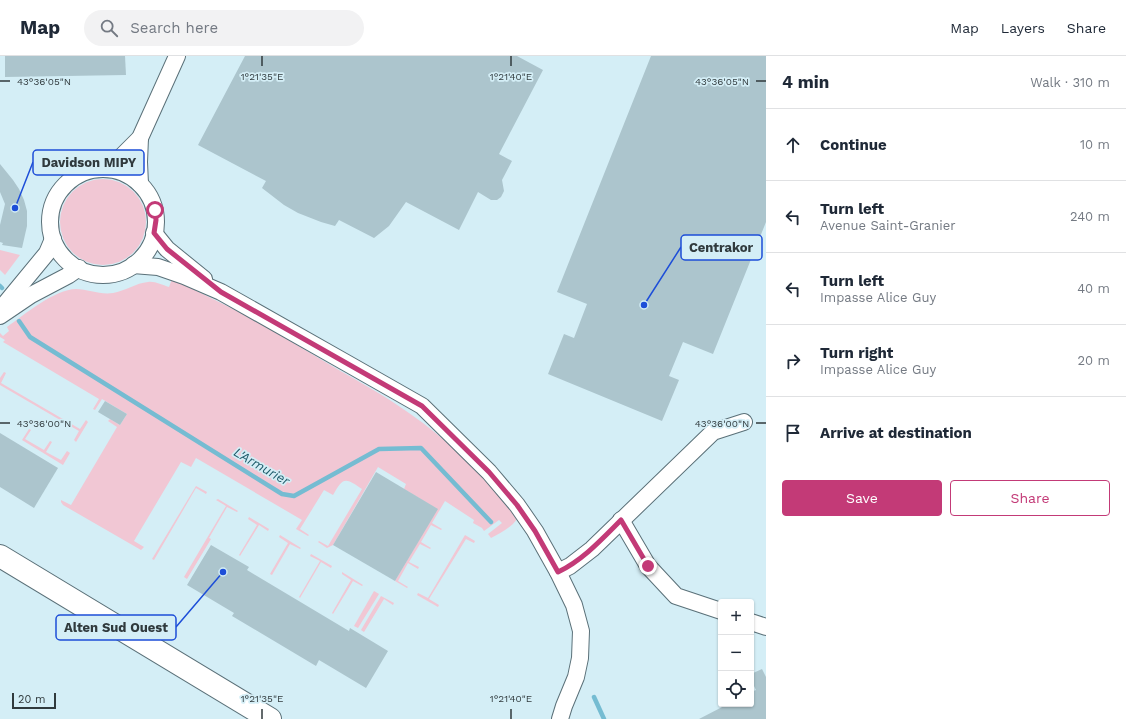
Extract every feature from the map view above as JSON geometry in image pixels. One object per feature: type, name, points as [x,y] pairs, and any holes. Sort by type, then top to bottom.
[{"type":"street","points":[[109,170],[140,138],[177,56]]},
{"type":"street","points":[[140,138],[140,184]]},
{"type":"street","points":[[98,169],[125,173],[140,184],[149,196],[155,210],[156,220],[153,240],[141,258],[123,271],[112,274],[89,273],[69,262],[58,250],[50,227],[51,211],[58,194],[64,186],[71,179],[80,174],[98,169]]},
{"type":"street","points":[[154,233],[167,249],[221,292]]},
{"type":"street","points":[[0,310],[47,253],[53,239]]},
{"type":"street","points":[[133,265],[158,267],[184,276],[221,292],[422,406],[489,472],[517,505],[535,531],[558,572],[574,605],[581,631],[580,658],[576,677],[562,712],[552,719]]},
{"type":"street","points":[[0,316],[31,296],[70,275],[79,268]]},
{"type":"street","points":[[558,572],[570,566],[592,549],[713,432],[744,422]]},
{"type":"street","points":[[621,520],[648,566],[676,596],[718,610]]},
{"type":"street","points":[[0,556],[270,719]]},
{"type":"street","points":[[754,623],[766,627]]},
{"type":"shaded area","points":[[103,179],[119,182],[127,186],[139,198],[143,206],[146,222],[143,238],[139,246],[127,258],[119,262],[103,265],[87,262],[79,258],[67,246],[63,238],[60,222],[63,206],[67,198],[79,186],[87,182]]},
{"type":"shaded area","points":[[0,250],[20,255],[5,275],[0,270]]},
{"type":"shaded area","points":[[172,279],[261,324],[409,413],[454,448],[481,475],[517,519],[515,522],[509,528],[491,538],[488,534],[502,523],[499,520],[484,531],[482,528],[473,523],[474,520],[445,501],[432,523],[442,529],[441,530],[431,525],[421,542],[431,548],[430,549],[420,544],[409,562],[419,567],[418,569],[408,563],[398,581],[408,587],[407,588],[395,581],[437,509],[404,489],[406,484],[378,467],[333,545],[327,548],[318,542],[319,541],[328,546],[362,489],[352,482],[342,482],[333,495],[324,490],[300,529],[309,535],[308,536],[296,529],[302,520],[196,458],[191,467],[181,462],[134,541],[144,547],[141,550],[63,505],[61,500],[71,505],[117,427],[108,421],[110,419],[120,425],[127,414],[102,399],[95,410],[93,409],[99,399],[3,342],[5,340],[0,337],[0,333],[3,336],[9,331],[7,327],[31,310],[49,298],[68,290],[81,289],[103,293],[113,293],[148,282],[169,287]]},
{"type":"shaded area","points":[[4,372],[6,373],[1,383],[80,429],[86,420],[88,422],[76,442],[74,440],[79,431],[0,385],[0,378]]},
{"type":"shaded area","points":[[29,429],[31,430],[25,439],[44,450],[50,441],[52,442],[46,452],[61,460],[67,451],[70,453],[63,465],[22,440]]},
{"type":"shaded area","points":[[196,486],[207,492],[206,494],[196,488],[154,560],[152,559]]},
{"type":"shaded area","points":[[218,499],[238,511],[237,512],[227,507],[209,538],[211,539],[187,579],[184,577],[226,506],[216,500]]},
{"type":"shaded area","points":[[249,517],[269,529],[268,531],[259,525],[240,556],[239,555],[257,525],[248,519]]},
{"type":"shaded area","points":[[280,535],[301,548],[300,549],[290,544],[272,575],[270,574],[288,543],[279,537]]},
{"type":"shaded area","points":[[465,535],[475,541],[474,543],[466,539],[429,599],[439,605],[438,607],[417,595],[418,593],[428,598]]},
{"type":"shaded area","points":[[311,554],[332,566],[331,568],[321,562],[300,598],[299,597],[320,561],[310,556]]},
{"type":"shaded area","points":[[342,572],[363,585],[362,586],[353,581],[333,614],[332,613],[351,580],[342,574]]},
{"type":"shaded area","points":[[374,591],[379,594],[358,628],[354,626]]},
{"type":"shaded area","points":[[381,596],[394,603],[393,605],[384,599],[364,632],[361,630]]},
{"type":"building","points":[[5,56],[125,56],[126,75],[5,77]]},
{"type":"building","points":[[245,56],[517,56],[543,70],[499,154],[512,161],[502,180],[504,191],[501,197],[497,200],[491,200],[478,192],[459,230],[406,202],[389,226],[374,238],[339,220],[335,226],[298,213],[284,205],[262,188],[266,181],[198,145]]},
{"type":"building","points":[[651,56],[766,56],[766,222],[713,354],[683,342],[669,376],[679,380],[662,421],[548,374],[564,334],[574,338],[587,304],[557,292]]},
{"type":"building","points":[[0,164],[19,189],[27,211],[27,226],[22,248],[2,245],[3,243],[0,242],[0,225],[5,204],[0,192]]},
{"type":"building","points":[[105,401],[127,414],[120,425],[98,412]]},
{"type":"building","points":[[0,433],[58,468],[34,508],[0,487]]},
{"type":"building","points":[[376,472],[438,509],[395,581],[333,545]]},
{"type":"building","points":[[211,545],[249,567],[247,570],[349,631],[350,628],[388,651],[366,688],[319,660],[316,666],[232,616],[234,613],[187,585]]},
{"type":"building","points":[[762,669],[766,677],[766,719],[699,719],[722,707],[754,707],[754,691],[756,690],[754,686],[754,673]]},
{"type":"waterway","name":"L'Armurier","points":[[19,321],[30,337],[282,494],[294,496],[379,449],[421,448],[491,522]]},
{"type":"waterway","name":"L'Armurier","points":[[594,697],[604,719]]},
{"type":"place","name":"Davidson MIPY","points":[[15,208]]},
{"type":"place","name":"Centrakor","points":[[644,305]]},
{"type":"place","name":"Alten Sud Ouest","points":[[223,572]]},
{"type":"route","points":[[155,210],[156,220],[154,233],[167,249],[221,292],[422,406],[489,472],[517,505],[535,531],[558,572],[570,566],[592,549],[621,520],[648,566]]}]
